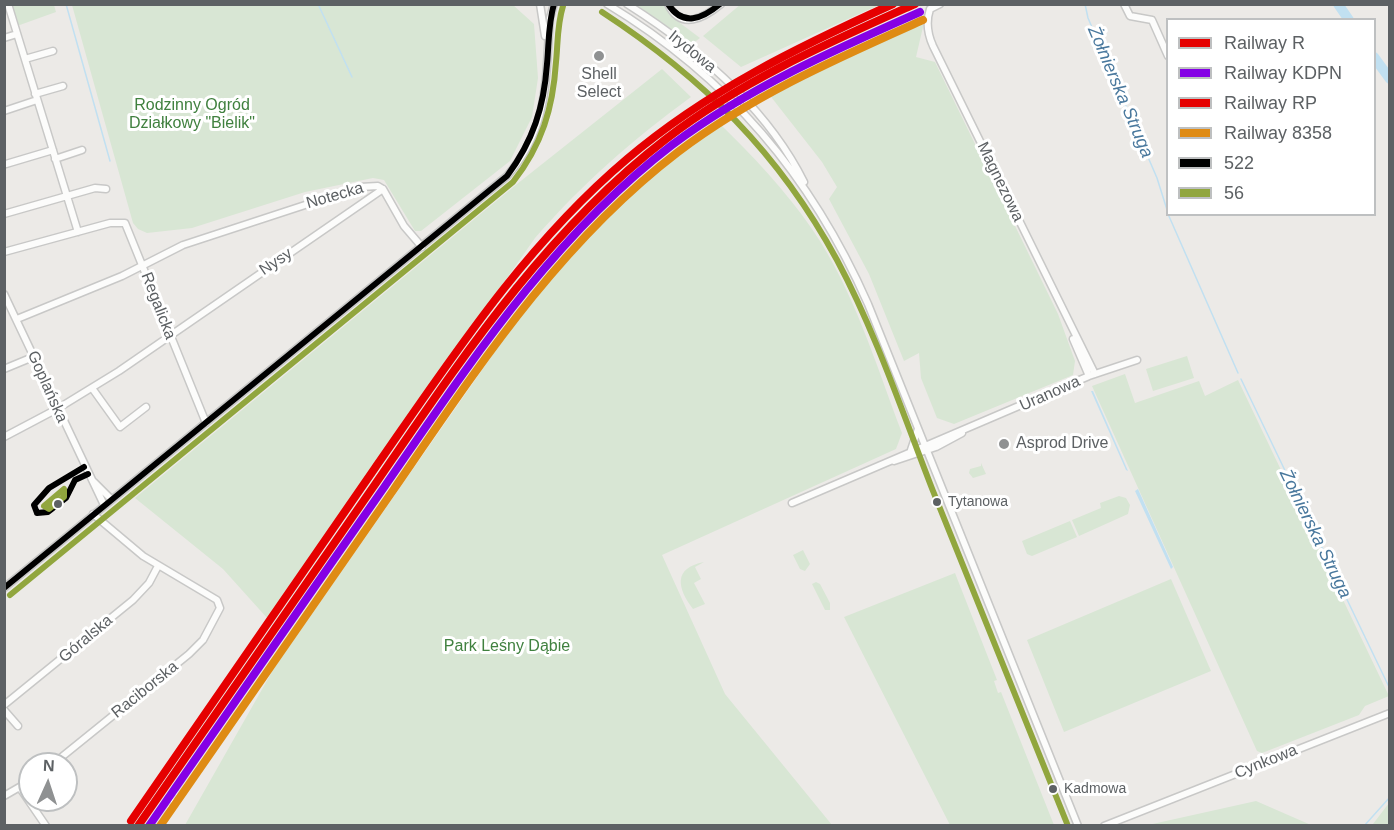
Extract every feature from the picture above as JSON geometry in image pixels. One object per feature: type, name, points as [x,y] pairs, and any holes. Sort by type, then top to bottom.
[{"type":"street","points":[[8,4],[78,232]]},
{"type":"street","points":[[540,4],[544,18],[547,60]]},
{"type":"street","points":[[4,588],[500,183],[523,155],[542,112],[551,11],[554,4]]},
{"type":"street","name":"Irydowa","points":[[607,4],[660,39],[722,90],[774,146],[811,196]]},
{"type":"street","name":"Irydowa","points":[[627,4],[674,37],[731,85],[779,136],[851,266],[1076,823]]},
{"type":"street","points":[[668,4],[675,14],[684,20],[697,20],[721,4]]},
{"type":"street","name":"Magnezowa","points":[[940,4],[930,9],[929,13],[932,43],[1092,375]]},
{"type":"street","points":[[1124,4],[1130,16],[1152,20],[1166,54]]},
{"type":"street","points":[[4,38],[17,34]]},
{"type":"street","points":[[25,59],[53,51]]},
{"type":"street","points":[[4,111],[63,86]]},
{"type":"street","points":[[6,164],[52,150]]},
{"type":"street","points":[[55,159],[82,150]]},
{"type":"street","name":"Notecka","points":[[255,221],[350,189],[369,186],[383,189],[404,226],[422,247]]},
{"type":"street","points":[[4,213],[95,188],[106,189]]},
{"type":"street","name":"Nysy","points":[[4,437],[92,388],[383,189]]},
{"type":"street","name":"Regalicka","points":[[206,423],[142,267],[183,245],[255,221]]},
{"type":"street","points":[[4,252],[121,222],[125,223],[142,267],[17,319]]},
{"type":"street","name":"Goplańska","points":[[4,294],[104,505]]},
{"type":"street","points":[[4,369],[33,357]]},
{"type":"street","name":"Uranowa","points":[[926,448],[1092,375],[1137,360]]},
{"type":"street","points":[[92,388],[120,427],[146,407]]},
{"type":"street","points":[[907,453],[914,445],[918,428]]},
{"type":"street","points":[[892,462],[907,453],[926,448]]},
{"type":"street","points":[[792,503],[926,448]]},
{"type":"street","name":"Goplańska","points":[[91,480],[111,499]]},
{"type":"street","points":[[93,514],[137,552],[158,566]]},
{"type":"street","name":"Raciborska","points":[[68,752],[189,654],[208,632],[220,604],[213,597],[158,566]]},
{"type":"street","name":"Góralska","points":[[4,705],[140,595],[158,566]]},
{"type":"street","points":[[4,710],[18,726]]},
{"type":"street","name":"Cynkowa","points":[[1104,825],[1389,713]]},
{"type":"street","points":[[4,796],[18,789]]},
{"type":"street","points":[[37,812],[46,825]]},
{"type":"street","name":"Cynkowa","points":[[1117,825],[1142,812]]},
{"type":"green space","points":[[741,4],[879,5],[741,67],[703,36]]},
{"type":"green space","points":[[11,5],[54,5],[56,12],[17,26]]},
{"type":"green space","name":"Rodzinny Ogród Działkowy \"Bielik\"","points":[[72,5],[513,5],[534,24],[538,78],[532,117],[510,161],[421,231],[415,231],[384,180],[373,178],[305,192],[192,228],[147,233],[138,229],[133,223]]},
{"type":"green space","points":[[637,5],[664,5],[672,17],[700,38],[692,44]]},
{"type":"green space","points":[[926,14],[916,57],[935,62],[1058,314],[1075,361],[1073,375],[954,424],[937,418],[921,378],[919,353],[904,361],[869,274],[829,199],[837,187],[822,162],[768,93]]},
{"type":"green space","points":[[662,69],[691,97],[609,163],[535,238],[268,619],[223,569],[135,498],[517,184]]},
{"type":"green space","name":"Park Leśny Dąbie","points":[[719,123],[780,187],[827,252],[863,328],[902,433],[896,449],[662,555],[725,694],[832,825],[185,825],[273,670],[551,271],[605,210],[653,170]]},
{"type":"green space","points":[[1187,356],[1194,378],[1153,391],[1146,369]]},
{"type":"green space","points":[[1125,374],[1135,403],[1199,381],[1205,396],[1238,380],[1389,696],[1365,706],[1359,715],[1262,753],[1257,751],[1092,386]]},
{"type":"green space","points":[[981,463],[986,474],[973,478],[969,473],[970,469],[981,466]]},
{"type":"green space","points":[[1119,496],[1126,498],[1130,505],[1128,514],[1079,536],[1072,520],[1101,508],[1100,503]]},
{"type":"green space","points":[[1070,521],[1077,537],[1032,556],[1027,554],[1022,541]]},
{"type":"green space","points":[[803,550],[810,564],[805,571],[800,569],[793,555]]},
{"type":"green space","points":[[704,562],[695,567],[701,579],[694,583],[705,604],[693,609],[684,594],[681,580],[687,569]]},
{"type":"green space","points":[[955,573],[997,680],[994,681],[998,693],[1001,692],[1054,825],[950,825],[844,617]]},
{"type":"green space","points":[[1171,579],[1211,671],[1064,732],[1027,640]]},
{"type":"green space","points":[[816,582],[820,584],[830,603],[830,610],[825,610],[812,584]]},
{"type":"green space","points":[[1256,801],[1311,825],[1148,825]]},
{"type":"green space","points":[[1389,803],[1389,825],[1371,825],[1373,824]]},
{"type":"water","points":[[1091,391],[1093,391],[1128,471],[1126,470]]},
{"type":"water","points":[[1138,489],[1173,567],[1171,569],[1135,491]]},
{"type":"waterway","points":[[66,4],[110,161]]},
{"type":"waterway","points":[[318,4],[352,77]]},
{"type":"waterway","name":"Żołnierska Struga","points":[[1085,4],[1088,18],[1157,178],[1166,207]]},
{"type":"waterway","points":[[1338,4],[1348,18]]},
{"type":"waterway","points":[[1376,60],[1390,79]]},
{"type":"waterway","name":"Żołnierska Struga","points":[[1169,216],[1238,373]]},
{"type":"waterway","name":"Żołnierska Struga","points":[[1241,379],[1390,689]]},
{"type":"waterway","name":"Żołnierska Struga","points":[[1364,826],[1390,797]]},
{"type":"railway","points":[[158,826],[195,760]]},
{"type":"rail line","name":"RP","points":[[131,821],[461,345],[522,266],[555,229],[627,159],[689,112],[754,72],[893,4]]},
{"type":"rail line","name":"R","points":[[138,826],[473,344],[543,256],[581,215],[666,139],[724,99],[786,64],[915,4]]},
{"type":"rail line","name":"KDPN","points":[[149,826],[482,348],[515,304],[588,220],[629,181],[701,124],[792,71],[920,12]]},
{"type":"rail line","name":"8358","points":[[160,826],[489,353],[558,266],[595,226],[678,152],[736,113],[828,63],[923,20]]},
{"type":"transit line","name":"522","points":[[4,588],[507,176],[524,150],[540,109],[554,4]]},
{"type":"transit line","name":"522","points":[[668,4],[680,16],[686,18],[700,17],[720,4]]},
{"type":"transit line","name":"56","points":[[10,595],[513,182],[532,154],[549,110],[563,6]]},
{"type":"transit line","name":"56","points":[[602,12],[673,64],[736,121],[790,185],[837,260],[877,345],[933,491],[1068,826]]},
{"type":"transit line","name":"522","points":[[37,513],[34,505],[49,488],[84,467]]},
{"type":"transit line","name":"522","points":[[37,513],[48,512],[66,498],[75,480],[88,474]]},
{"type":"transit line","name":"56","points":[[64,489],[64,497],[49,509],[44,506],[64,489]]},
{"type":"place","name":"Shell Select","points":[[599,56]]},
{"type":"place","name":"Asprod Drive","points":[[1004,444]]},
{"type":"place","name":"Tytanowa","points":[[937,502]]},
{"type":"place","name":"Kadmowa","points":[[1053,789]]}]
